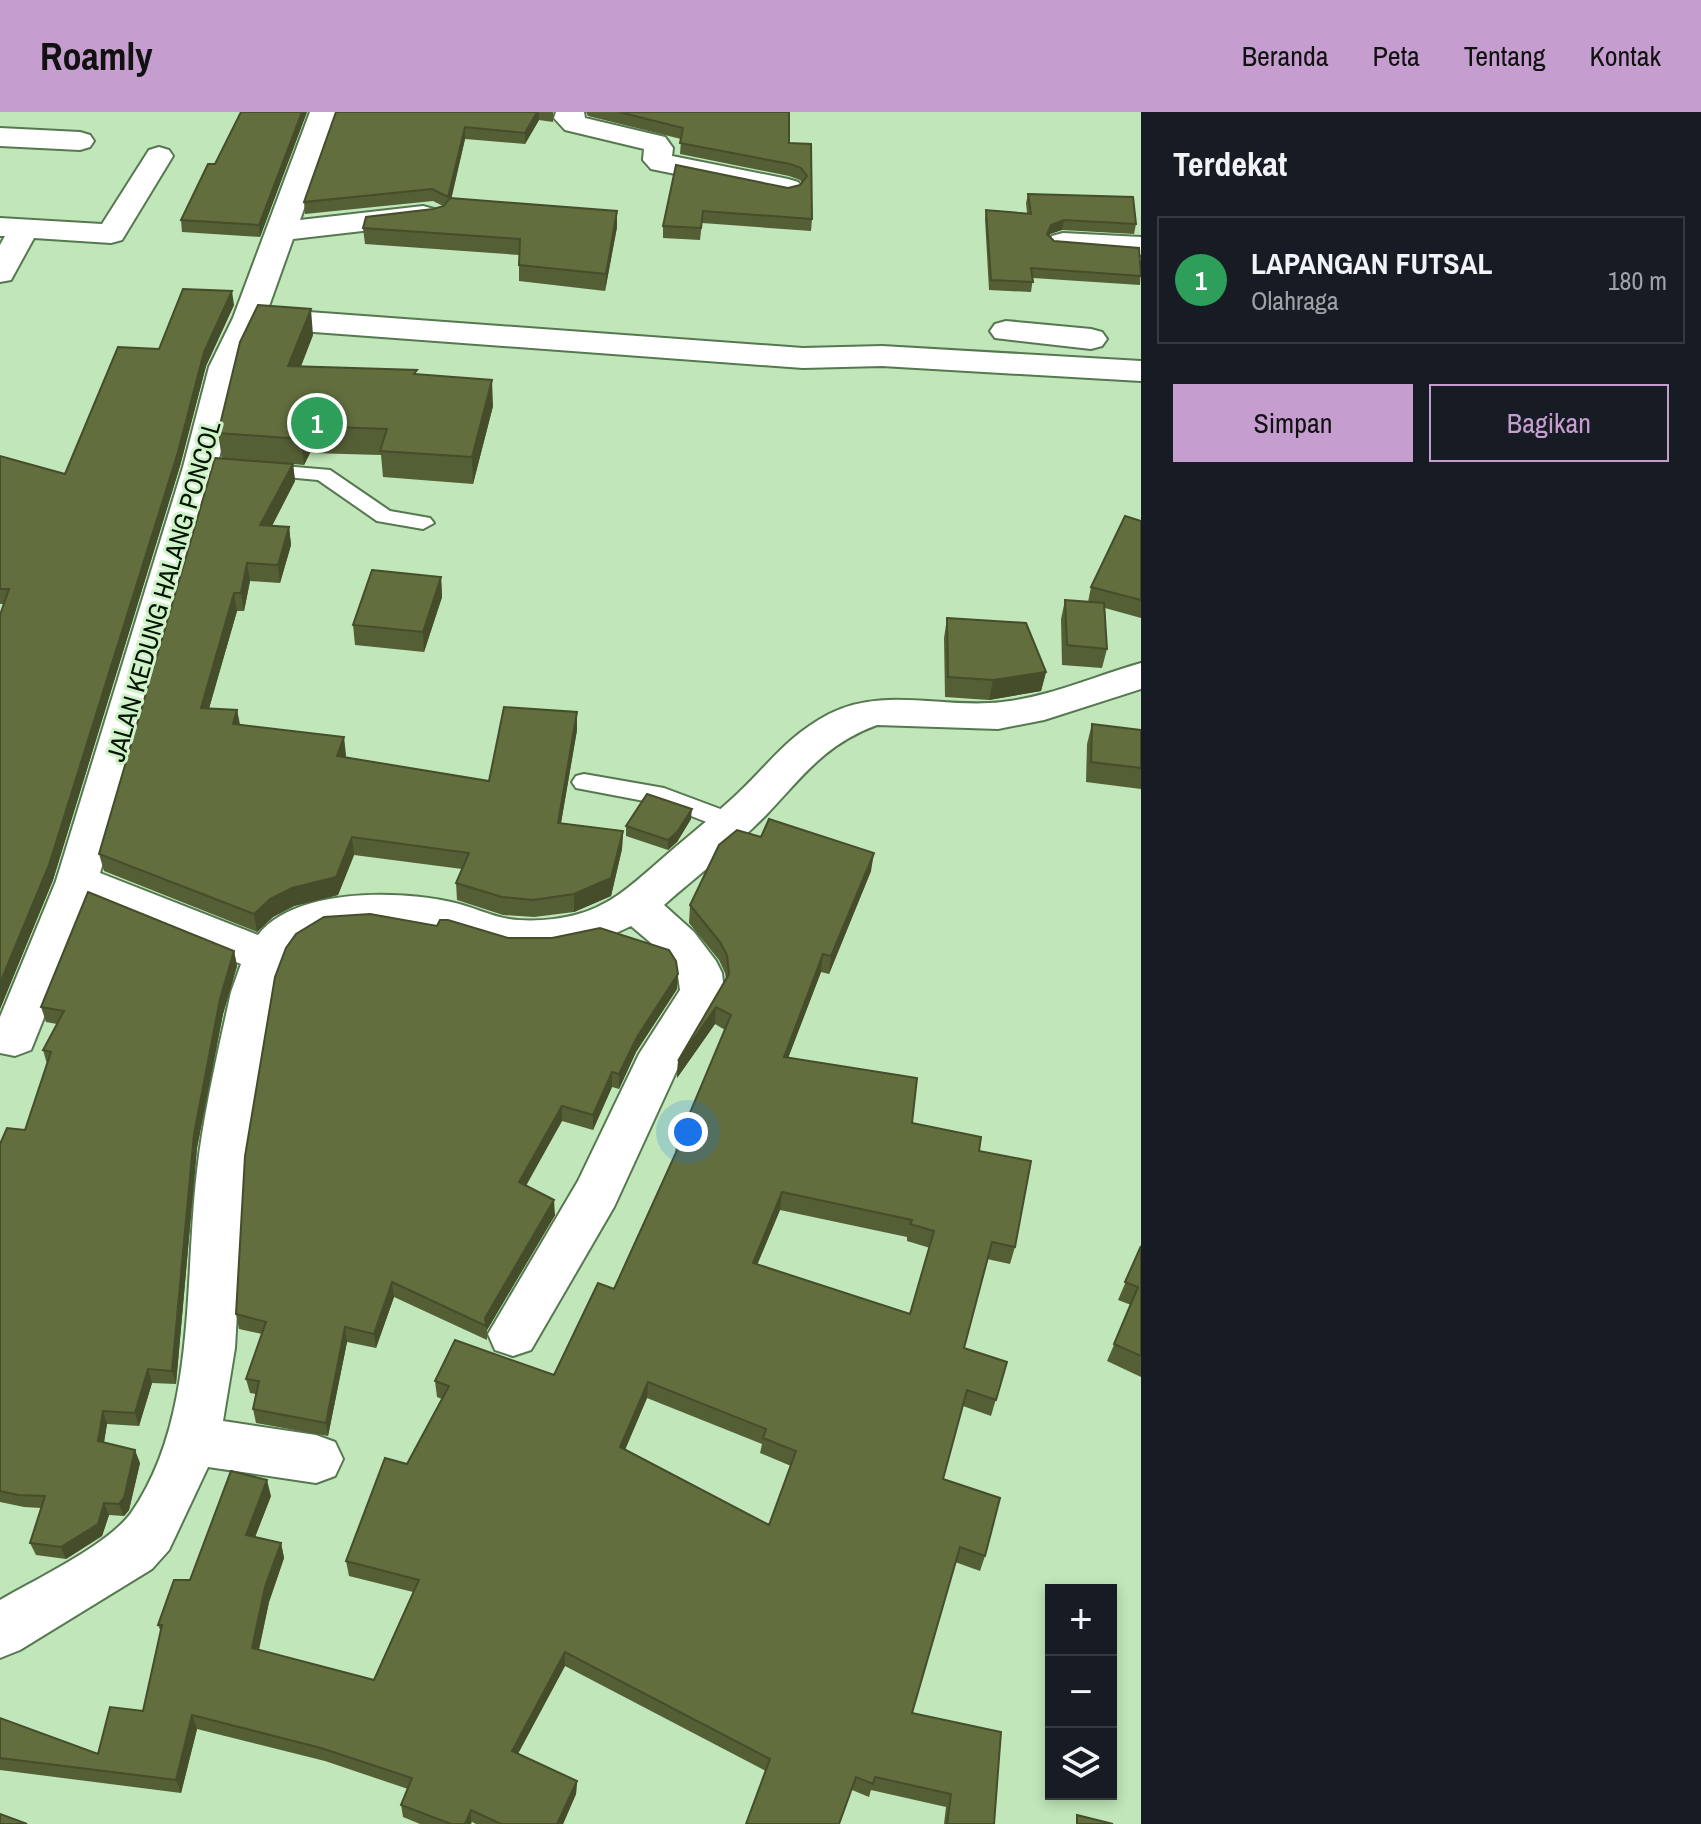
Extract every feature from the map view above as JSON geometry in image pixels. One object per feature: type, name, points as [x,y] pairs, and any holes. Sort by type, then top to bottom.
[{"type":"street","name":"JALAN KEDUNG HALANG PONCOL","points":[[5,1047],[77,881],[216,468],[225,367],[249,318],[324,112]]},
{"type":"street","points":[[570,112],[568,118],[575,124],[655,143],[659,148],[657,160],[661,163],[788,188]]},
{"type":"street","points":[[0,137],[80,141]]},
{"type":"street","points":[[0,273],[12,228],[115,232],[159,156]]},
{"type":"street","points":[[281,231],[433,213]]},
{"type":"street","points":[[1063,242],[1141,246]]},
{"type":"street","points":[[249,318],[803,358],[852,355],[1141,371]]},
{"type":"street","points":[[1006,331],[1141,343]]},
{"type":"street","points":[[6,1620],[133,1551],[150,1532],[162,1510],[193,1441],[209,1348],[221,1171],[253,992],[266,956],[288,932],[326,914],[417,912],[450,917],[509,935],[552,935],[586,929],[634,907],[751,805],[810,743],[846,722],[874,712],[998,716],[1030,711],[1141,676]]},
{"type":"street","points":[[77,881],[266,956]]},
{"type":"street","points":[[513,1334],[597,1193],[662,1054],[702,992],[700,973],[679,943],[660,924],[634,907]]},
{"type":"street","points":[[193,1441],[316,1459]]},
{"type":"lane","points":[[216,468],[323,474],[384,516],[423,523]]},
{"type":"lane","points":[[584,782],[664,796],[730,822]]},
{"type":"building","points":[[241,112],[302,112],[259,225],[181,220],[208,164],[215,164]]},
{"type":"building","points":[[336,112],[537,112],[525,133],[465,127],[448,197],[432,189],[304,202]]},
{"type":"building","points":[[619,112],[789,112],[789,143],[811,144],[812,219],[703,211],[701,228],[663,226],[676,165],[788,188],[800,185],[807,176],[801,168],[790,164],[680,143],[683,128]]},
{"type":"building","points":[[1028,194],[1133,197],[1136,224],[1064,220],[1051,225],[1047,234],[1054,241],[1139,248],[1141,276],[1031,268],[1033,282],[991,280],[986,210],[1031,214]]},
{"type":"building","points":[[450,198],[617,211],[606,274],[519,265],[520,239],[363,228],[366,217],[433,209],[444,206]]},
{"type":"building","points":[[183,289],[232,291],[204,352],[178,452],[49,865],[0,983],[0,615],[9,589],[0,589],[0,456],[65,474],[118,347],[159,349]]},
{"type":"building","points":[[258,305],[311,309],[288,366],[417,370],[414,374],[492,380],[472,457],[380,451],[387,429],[307,426],[301,439],[218,433],[240,342]]},
{"type":"building","points":[[215,458],[293,464],[260,525],[289,527],[278,565],[247,563],[241,593],[234,593],[201,708],[237,710],[233,724],[344,737],[337,756],[489,781],[504,707],[577,712],[558,823],[623,831],[611,878],[574,894],[533,900],[502,897],[456,883],[469,853],[352,837],[336,877],[292,888],[270,899],[254,914],[99,854]]},
{"type":"building","points":[[1125,516],[1141,521],[1141,600],[1091,587]]},
{"type":"building","points":[[372,570],[441,577],[423,632],[353,625]]},
{"type":"building","points":[[1065,600],[1104,603],[1107,649],[1067,645]]},
{"type":"building","points":[[947,618],[1026,623],[1046,672],[993,680],[948,677]]},
{"type":"building","points":[[1092,724],[1141,730],[1141,768],[1091,762]]},
{"type":"building","points":[[647,794],[692,809],[668,840],[626,826]]},
{"type":"building","points":[[769,819],[874,853],[831,956],[823,954],[784,1057],[917,1078],[912,1123],[981,1137],[979,1151],[1031,1161],[1015,1247],[992,1242],[964,1348],[1007,1362],[996,1400],[967,1390],[943,1479],[1000,1498],[985,1556],[960,1547],[912,1713],[1001,1732],[994,1824],[947,1824],[951,1794],[875,1777],[873,1784],[856,1777],[839,1824],[746,1824],[770,1759],[565,1652],[512,1751],[577,1781],[557,1824],[501,1824],[471,1810],[465,1824],[451,1824],[401,1805],[412,1778],[321,1748],[192,1715],[176,1780],[0,1758],[0,1718],[98,1754],[110,1707],[143,1711],[162,1625],[158,1625],[174,1580],[190,1580],[231,1471],[267,1480],[246,1535],[281,1543],[265,1587],[252,1648],[374,1680],[419,1580],[346,1561],[385,1458],[407,1464],[449,1386],[435,1381],[455,1340],[554,1375],[598,1283],[614,1289],[679,1146],[676,1146],[731,1015],[716,1007],[678,1061],[729,974],[727,955],[720,942],[690,905],[719,845],[737,830],[761,837]],"holes":[[[782,1192],[912,1220],[910,1224],[934,1231],[910,1314],[753,1263]],[[648,1382],[766,1429],[763,1438],[796,1451],[769,1525],[620,1447]]]},
{"type":"building","points":[[88,892],[234,951],[220,999],[194,1134],[172,1371],[148,1369],[135,1413],[103,1411],[98,1441],[135,1450],[124,1498],[119,1504],[104,1503],[98,1524],[61,1547],[30,1543],[45,1496],[0,1491],[0,1144],[7,1128],[25,1130],[51,1052],[43,1050],[64,1011],[41,1007]]},
{"type":"building","points":[[370,914],[437,926],[440,920],[448,920],[508,938],[552,938],[600,928],[669,950],[676,961],[678,974],[637,1037],[619,1074],[612,1072],[593,1115],[562,1106],[519,1182],[554,1200],[485,1318],[486,1326],[392,1282],[374,1334],[345,1327],[326,1423],[253,1409],[259,1381],[246,1379],[266,1322],[236,1314],[245,1156],[275,977],[286,948],[296,934],[324,917]]},
{"type":"building","points":[[1141,1246],[1141,1356],[1114,1344],[1138,1287],[1125,1282]]},
{"type":"building","points":[[0,1814],[27,1824],[0,1824]]},
{"type":"building","points":[[1077,1815],[1113,1824],[1077,1824]]},
{"type":"place","name":"LAPANGAN FUTSAL","points":[[317,423]]}]
